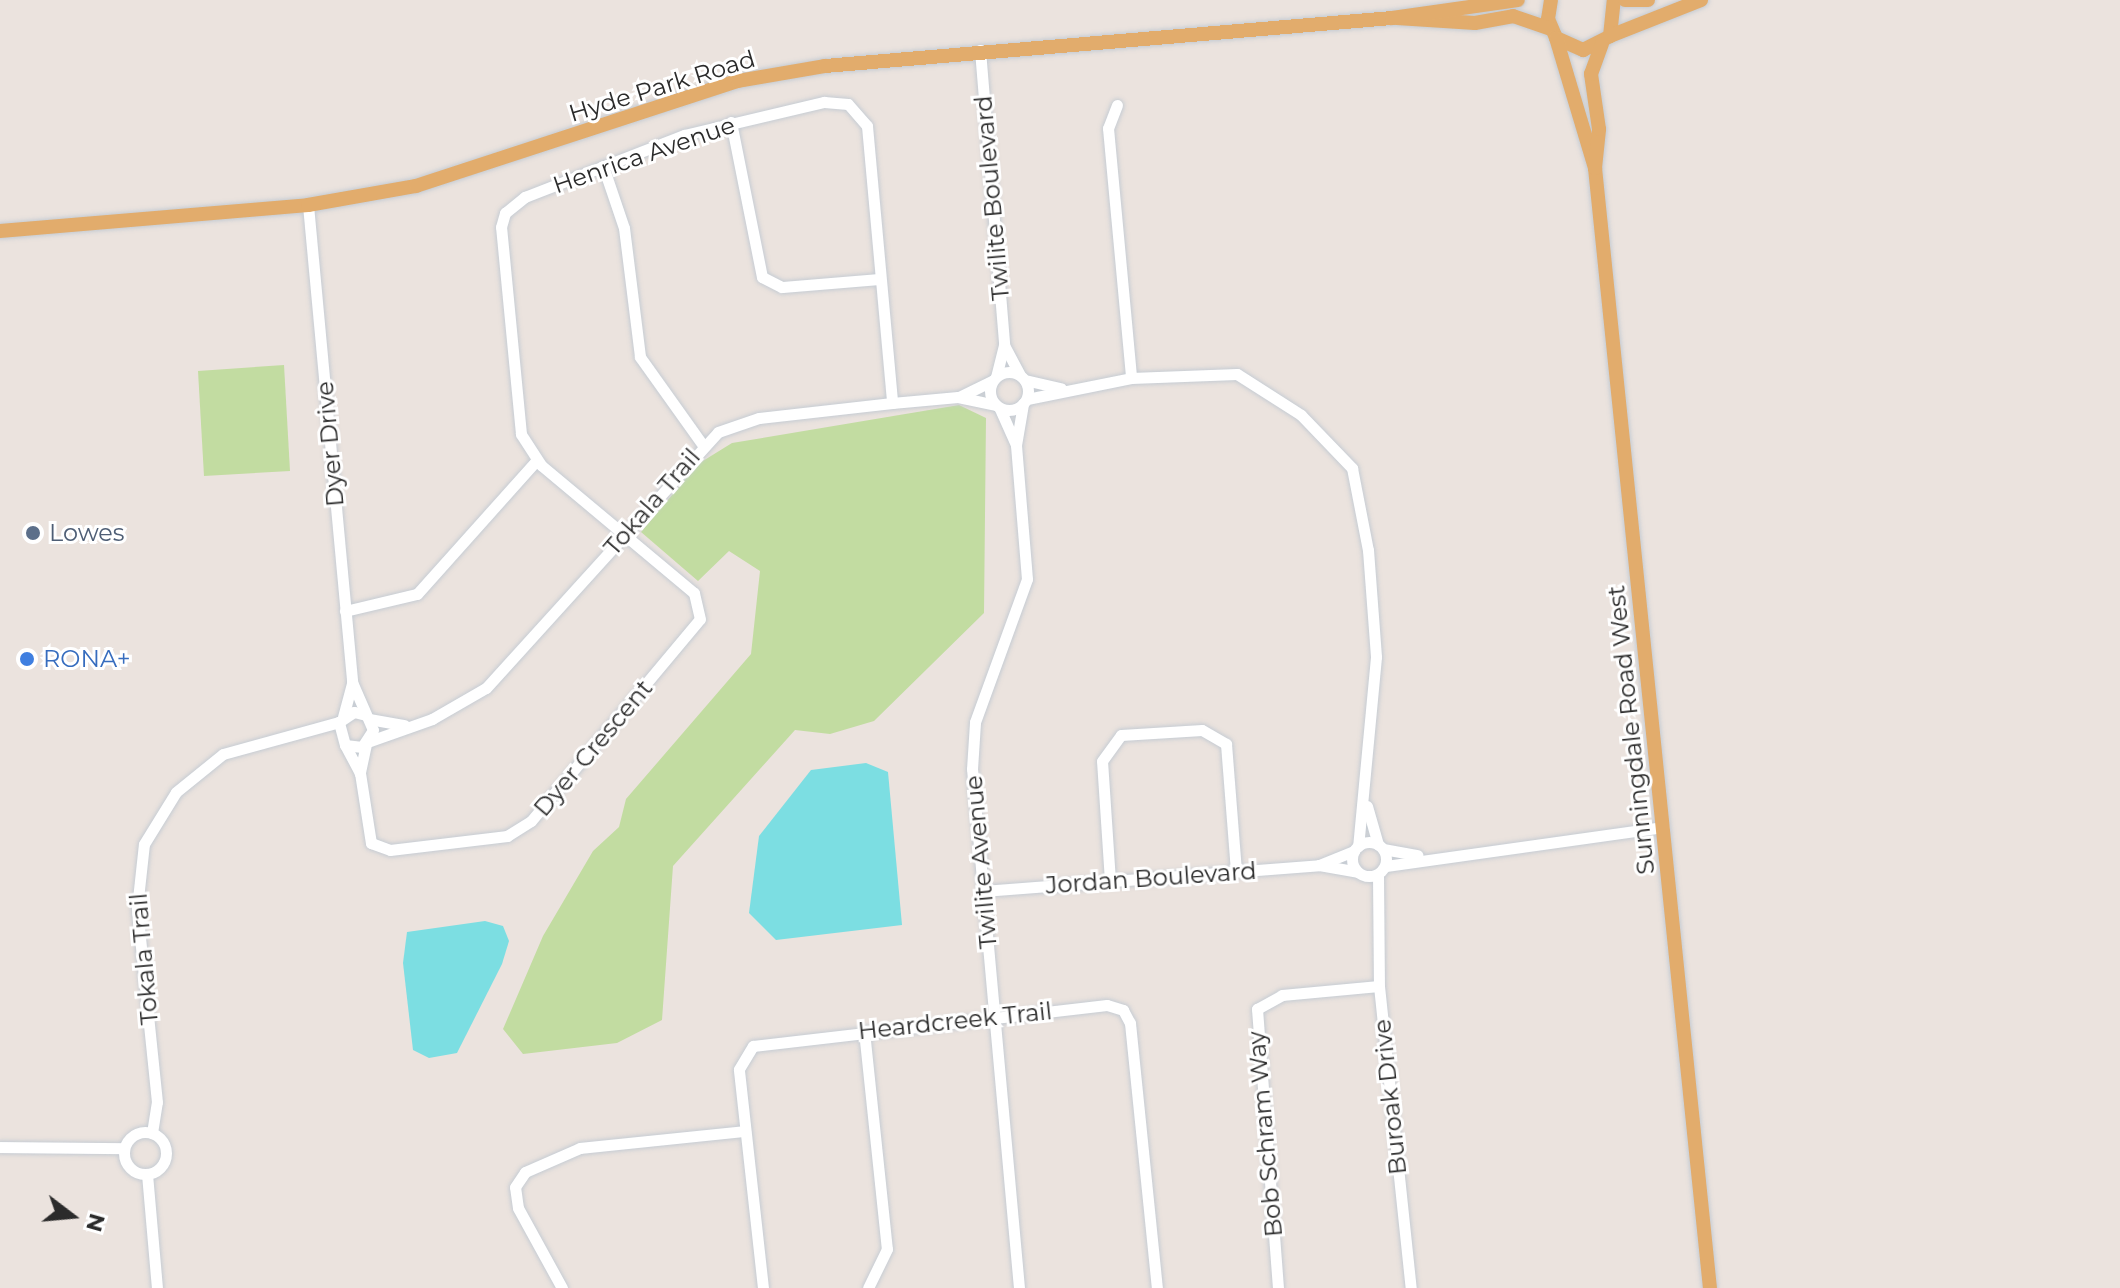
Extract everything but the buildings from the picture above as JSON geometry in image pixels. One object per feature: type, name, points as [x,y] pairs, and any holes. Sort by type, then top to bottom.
[{"type":"main road","name":"Hyde Park Road","points":[[0,231],[308,205],[482,169],[738,81],[980,50],[1392,18],[1518,0]]},
{"type":"main road","name":"Sunningdale Road West","points":[[1551,0],[1553,33],[1595,168],[1710,1288]]},
{"type":"main road","name":"Sunningdale Road West","points":[[1595,168],[1599,129],[1591,74],[1606,40],[1614,0]]},
{"type":"main road","points":[[1625,0],[1648,0]]},
{"type":"main road","points":[[1606,40],[1701,0]]},
{"type":"main road","name":"Hyde Park Road","points":[[1392,18],[1475,23],[1513,16],[1583,50],[1606,40]]},
{"type":"street","name":"Twilite Boulevard","points":[[980,50],[1004,345],[994,378]]},
{"type":"street","name":"Henrica Avenue","points":[[625,533],[537,460],[521,434],[501,227],[505,213],[525,197],[603,166],[731,122],[824,102],[856,110],[867,126],[892,403]]},
{"type":"street","points":[[1117,105],[1108,128],[1131,378]]},
{"type":"street","points":[[731,122],[762,277],[782,287],[880,279]]},
{"type":"street","points":[[603,166],[624,228],[640,357],[702,444]]},
{"type":"street","name":"Dyer Drive","points":[[308,205],[352,682],[367,717]]},
{"type":"street","name":"Twilite Boulevard","points":[[1004,345],[1022,378]]},
{"type":"street","name":"Buroak Drive","points":[[1061,388],[1131,378],[1237,374],[1301,415],[1352,468],[1368,550],[1376,657],[1365,801],[1356,848],[1360,874],[1375,906]]},
{"type":"street","points":[[994,378],[1022,378],[1061,388]]},
{"type":"street","name":"Tokala Trail","points":[[958,397],[994,378]]},
{"type":"street","name":"Twilite Avenue","points":[[994,378],[997,407],[1016,445]]},
{"type":"street","name":"Twilite Avenue","points":[[1019,1288],[983,891],[975,722],[1027,579],[1016,445],[1025,401],[1022,378]]},
{"type":"street","points":[[997,407],[1061,388]]},
{"type":"street","name":"Tokala Trail","points":[[301,734],[342,742],[368,742],[404,725],[432,719],[486,688],[702,444],[759,418],[958,397],[997,407]]},
{"type":"street","points":[[345,611],[417,594],[537,460]]},
{"type":"street","name":"Dyer Crescent","points":[[367,717],[368,742],[360,773],[364,828],[371,843],[385,850],[487,841],[531,821],[700,619],[699,599],[625,533]]},
{"type":"street","name":"Dyer Drive","points":[[342,742],[341,719],[352,682]]},
{"type":"street","name":"Tokala Trail","points":[[152,1133],[157,1102],[137,908],[144,844],[197,771],[251,742],[301,734],[341,719],[367,717],[404,725]]},
{"type":"street","points":[[1110,881],[1102,761],[1121,735],[1202,730],[1226,744],[1236,871]]},
{"type":"street","name":"Dyer Crescent","points":[[342,742],[360,773]]},
{"type":"street","name":"Buroak Drive","points":[[1365,801],[1381,846],[1382,870],[1375,906],[1379,986],[1411,1288]]},
{"type":"street","points":[[1421,856],[1663,827]]},
{"type":"street","name":"Jordan Boulevard","points":[[1319,865],[1356,848],[1381,846],[1421,856]]},
{"type":"street","name":"Jordan Boulevard","points":[[983,891],[1319,865],[1360,874],[1421,856]]},
{"type":"street","name":"Bob Schram Way","points":[[1278,1288],[1257,1009],[1282,995],[1379,986]]},
{"type":"street","name":"Heardcreek Trail","points":[[763,1288],[739,1069],[753,1046],[1107,1005],[1128,1016],[1157,1288]]},
{"type":"street","points":[[864,1031],[887,1249],[868,1288]]},
{"type":"street","points":[[562,1288],[518,1208],[515,1187],[525,1172],[580,1148],[745,1131]]},
{"type":"street","points":[[152,1133],[166,1155],[147,1174],[129,1167],[124,1148],[132,1136],[152,1133]]},
{"type":"street","points":[[0,1147],[124,1148]]},
{"type":"street","points":[[147,1174],[157,1288]]},
{"type":"green space","points":[[284,365],[290,471],[204,476],[198,371]]},
{"type":"green space","points":[[959,405],[986,418],[984,613],[874,721],[830,734],[795,730],[673,866],[662,1020],[617,1043],[523,1054],[503,1029],[543,936],[593,851],[619,827],[626,799],[751,654],[760,571],[729,551],[698,581],[641,532],[698,464],[732,443]]},
{"type":"water","points":[[866,763],[888,772],[902,925],[776,940],[749,913],[759,836],[811,770]]},
{"type":"water","points":[[485,921],[503,926],[509,941],[502,964],[457,1053],[429,1058],[413,1050],[403,963],[407,932]]},
{"type":"place","name":"Lowes","points":[[33,533]]},
{"type":"place","name":"RONA+","points":[[27,659]]}]
